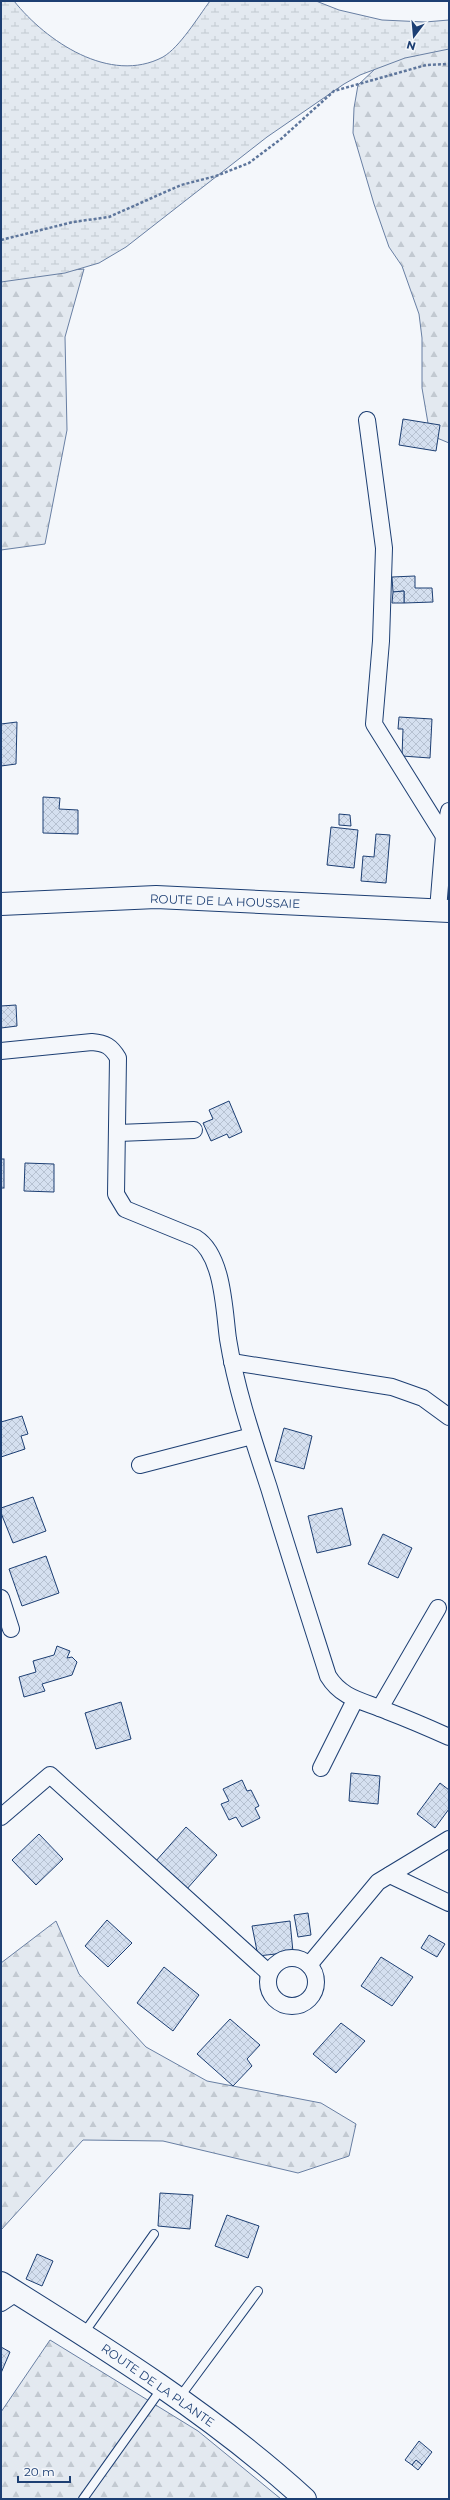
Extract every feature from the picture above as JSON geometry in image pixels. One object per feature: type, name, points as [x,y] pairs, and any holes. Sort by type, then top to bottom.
[{"type":"main road","name":"ROUTE DE LA HOUSSAIE","points":[[1,904],[156,897],[444,910]]},
{"type":"main road","name":"ROUTE DE LA PLANTE","points":[[6,2293],[83,2334],[170,2393],[260,2458],[306,2499]]},
{"type":"street","points":[[367,420],[384,548],[381,641],[374,724],[444,836]]},
{"type":"street","points":[[444,910],[444,836],[449,811]]},
{"type":"street","points":[[1,1051],[92,1042],[103,1043],[112,1048],[118,1058],[116,1194],[120,1203],[134,1214],[196,1238],[205,1244],[210,1251],[220,1285],[232,1362],[252,1436],[328,1676],[334,1686],[355,1700],[380,1708],[449,1737]]},
{"type":"street","points":[[118,1133],[194,1130]]},
{"type":"street","points":[[232,1362],[392,1386],[422,1398],[449,1417]]},
{"type":"street","points":[[140,1465],[252,1436]]},
{"type":"street","points":[[1,1598],[11,1629]]},
{"type":"street","points":[[380,1708],[438,1608]]},
{"type":"street","points":[[321,1768],[355,1700]]},
{"type":"street","points":[[1,1818],[50,1775],[269,1973]]},
{"type":"street","points":[[309,1965],[378,1882],[449,1839]]},
{"type":"street","points":[[390,1875],[449,1903]]},
{"type":"street","points":[[287,1958],[303,1960],[309,1965],[316,1979],[313,1994],[308,2001],[293,2007],[285,2006],[272,1996],[268,1989],[269,1973],[279,1961],[287,1958]]},
{"type":"lane","points":[[83,2334],[154,2234]]},
{"type":"lane","points":[[83,2499],[170,2393],[258,2291]]},
{"type":"path","points":[[1,240],[73,222],[109,218],[181,185],[216,176],[249,163],[281,139],[334,91],[426,65],[449,64]]},
{"type":"green space","points":[[1,1],[14,1],[43,31],[61,44],[101,62],[122,66],[143,64],[163,57],[182,39],[210,1],[316,1],[339,10],[382,20],[425,22],[449,20],[449,49],[405,58],[360,75],[344,84],[267,137],[126,247],[99,263],[65,273],[1,282]]},
{"type":"green space","points":[[449,43],[449,443],[430,435],[422,388],[422,338],[419,314],[402,266],[389,247],[374,204],[353,133],[354,108],[358,85],[393,52]]},
{"type":"green space","points":[[84,269],[65,337],[67,430],[45,544],[1,550],[1,276]]},
{"type":"green space","points":[[56,1921],[79,1974],[146,2047],[207,2081],[321,2103],[356,2124],[349,2156],[298,2173],[163,2141],[83,2140],[1,2230],[1,1963]]},
{"type":"green space","points":[[50,2340],[198,2431],[281,2499],[1,2499],[1,2412]]},
{"type":"building","points":[[403,419],[440,425],[436,451],[399,445]]},
{"type":"building","points":[[415,576],[415,588],[432,588],[433,602],[404,603],[404,591],[393,592],[392,577]]},
{"type":"building","points":[[404,591],[404,603],[392,603],[393,592]]},
{"type":"building","points":[[399,717],[432,719],[430,758],[402,756],[403,729],[398,729]]},
{"type":"building","points":[[17,722],[16,764],[1,766],[1,724]]},
{"type":"building","points":[[43,797],[60,798],[59,809],[78,810],[78,834],[43,833]]},
{"type":"building","points":[[339,814],[350,815],[351,826],[339,825]]},
{"type":"building","points":[[331,827],[358,830],[354,868],[327,865]]},
{"type":"building","points":[[376,834],[390,835],[386,883],[361,881],[363,856],[374,857]]},
{"type":"building","points":[[16,1005],[17,1026],[1,1028],[1,1006]]},
{"type":"building","points":[[229,1101],[242,1132],[229,1138],[227,1134],[211,1141],[203,1123],[213,1119],[209,1110]]},
{"type":"building","points":[[1,1159],[4,1159],[4,1188],[1,1188]]},
{"type":"building","points":[[25,1163],[54,1164],[54,1192],[24,1191]]},
{"type":"building","points":[[22,1416],[28,1434],[21,1436],[25,1449],[1,1457],[1,1422]]},
{"type":"building","points":[[284,1428],[312,1436],[304,1469],[275,1461]]},
{"type":"building","points":[[33,1497],[46,1531],[13,1543],[1,1513],[1,1508]]},
{"type":"building","points":[[342,1508],[351,1545],[317,1553],[308,1516]]},
{"type":"building","points":[[383,1534],[412,1548],[398,1578],[368,1564]]},
{"type":"building","points":[[46,1556],[59,1593],[22,1606],[9,1569]]},
{"type":"building","points":[[57,1646],[70,1651],[67,1658],[72,1657],[77,1662],[72,1675],[42,1684],[45,1691],[24,1697],[19,1677],[36,1672],[33,1661],[54,1655]]},
{"type":"building","points":[[121,1702],[131,1739],[96,1749],[85,1713]]},
{"type":"building","points":[[351,1773],[380,1776],[378,1804],[349,1801]]},
{"type":"building","points":[[242,1780],[247,1791],[251,1790],[259,1806],[255,1808],[260,1818],[242,1827],[236,1817],[229,1820],[221,1804],[229,1801],[223,1789]]},
{"type":"building","points":[[440,1783],[449,1790],[449,1809],[435,1828],[417,1814]]},
{"type":"building","points":[[186,1827],[217,1855],[186,1890],[155,1862]]},
{"type":"building","points":[[39,1834],[63,1859],[36,1885],[12,1860]]},
{"type":"building","points":[[308,1913],[311,1935],[298,1937],[294,1915]]},
{"type":"building","points":[[107,1920],[132,1943],[108,1967],[85,1946]]},
{"type":"building","points":[[290,1921],[293,1952],[258,1956],[252,1926]]},
{"type":"building","points":[[429,1935],[445,1944],[437,1957],[421,1948]]},
{"type":"building","points":[[381,1957],[413,1977],[392,2006],[361,1986]]},
{"type":"building","points":[[164,1967],[199,1995],[173,2031],[137,2003]]},
{"type":"building","points":[[230,2019],[260,2045],[247,2059],[252,2066],[233,2086],[197,2054]]},
{"type":"building","points":[[341,2023],[365,2041],[336,2073],[313,2054]]},
{"type":"building","points":[[160,2193],[193,2195],[190,2229],[158,2226]]},
{"type":"building","points":[[227,2215],[259,2226],[248,2258],[215,2246]]},
{"type":"building","points":[[37,2254],[53,2261],[42,2286],[26,2279]]},
{"type":"building","points":[[1,2347],[10,2352],[1,2373]]},
{"type":"building","points":[[419,2441],[432,2452],[422,2465],[416,2460],[412,2465],[405,2460]]},
{"type":"building","points":[[416,2460],[422,2465],[418,2470],[412,2465]]}]
